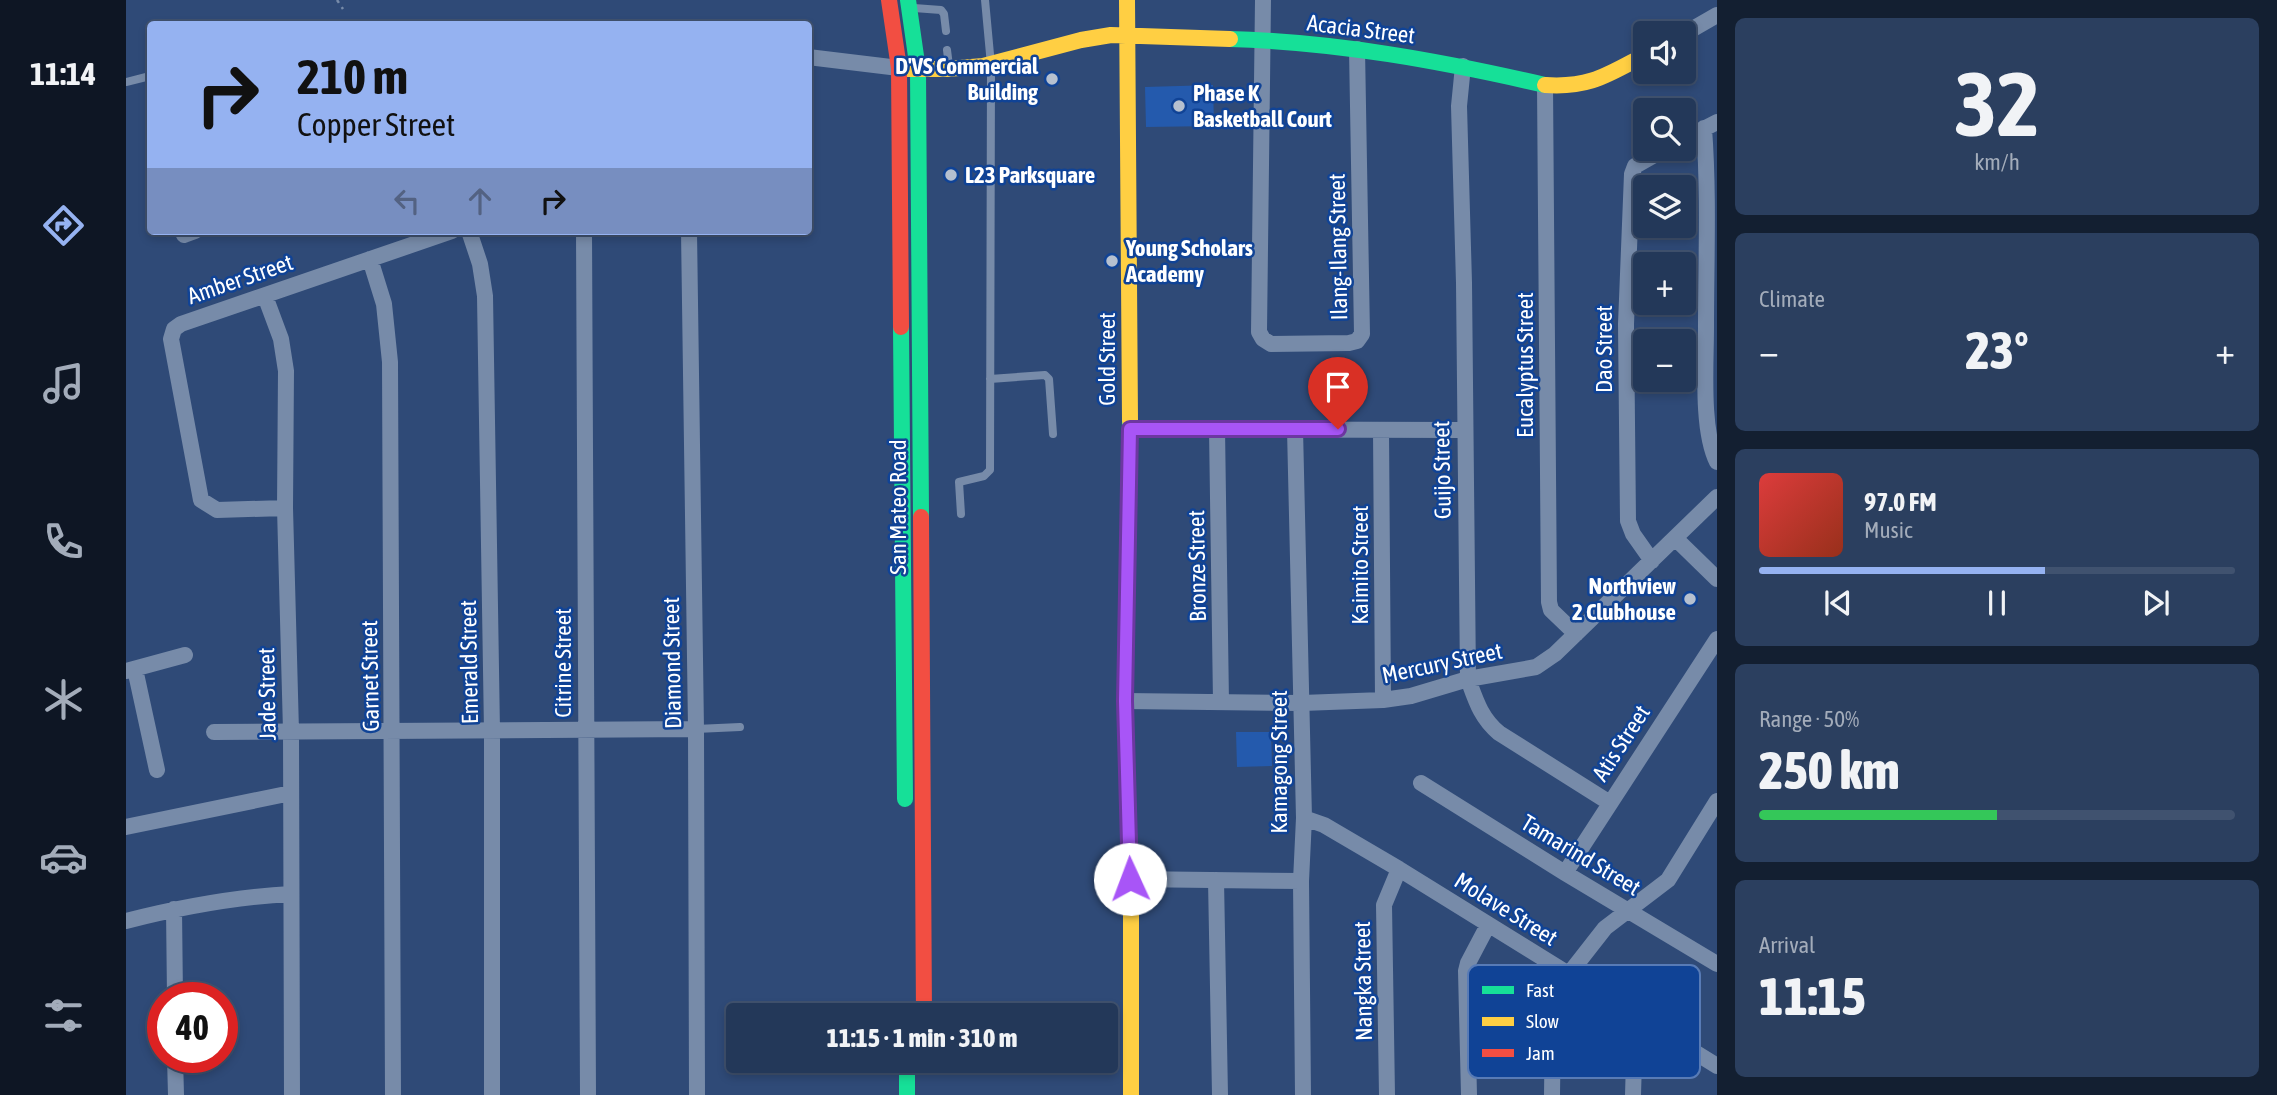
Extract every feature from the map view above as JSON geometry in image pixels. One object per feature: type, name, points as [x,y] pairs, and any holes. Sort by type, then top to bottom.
[{"type":"street","name":"San Mateo Road","points":[[889,0],[899,68],[905,820]]},
{"type":"street","name":"Gold Street","points":[[1127,0],[1130,429],[1125,701],[1130,879],[1131,1095]]},
{"type":"street","points":[[1263,0],[1265,40]]},
{"type":"street","name":"San Mateo Road","points":[[909,4],[918,70],[924,1003]]},
{"type":"street","points":[[1696,27],[1717,15]]},
{"type":"street","name":"Acacia Street","points":[[899,68],[918,70],[991,65],[1093,37],[1128,35],[1265,40],[1357,49],[1463,66],[1545,85],[1579,86],[1593,82],[1633,61]]},
{"type":"street","name":"Ilang-Ilang Street","points":[[1265,40],[1259,332],[1263,339],[1271,344],[1349,343],[1357,341],[1362,334],[1357,49]]},
{"type":"street","points":[[812,57],[899,68]]},
{"type":"street","name":"Guijo Street","points":[[1463,66],[1459,106],[1464,258],[1468,680],[1488,725],[1610,803]]},
{"type":"street","name":"Eucalyptus Street","points":[[1545,85],[1549,602],[1551,610],[1576,634]]},
{"type":"street","points":[[1711,125],[1707,174],[1706,370],[1709,444],[1717,462]]},
{"type":"street","name":"Dao Street","points":[[1643,161],[1634,166],[1632,174],[1627,310],[1628,521],[1633,534],[1652,561]]},
{"type":"street","name":"Amber Street","points":[[285,508],[217,510],[201,500],[171,339],[174,329],[181,324],[440,235]]},
{"type":"street","name":"Emerald Street","points":[[469,235],[480,264],[485,296],[492,731],[492,1095]]},
{"type":"street","name":"Citrine Street","points":[[584,235],[588,1095]]},
{"type":"street","name":"Diamond Street","points":[[689,235],[696,730],[697,1095]]},
{"type":"street","name":"Garnet Street","points":[[369,259],[382,293],[388,330],[393,730],[393,1095]]},
{"type":"street","name":"Jade Street","points":[[265,296],[281,339],[286,365],[285,508],[291,731],[292,1095]]},
{"type":"street","points":[[1130,429],[1465,430]]},
{"type":"street","name":"Bronze Street","points":[[1217,429],[1221,702]]},
{"type":"street","name":"Kamagong Street","points":[[1295,429],[1304,818],[1300,881],[1303,1095]]},
{"type":"street","name":"Kaimito Street","points":[[1381,429],[1383,700]]},
{"type":"street","name":"Mercury Street","points":[[1125,701],[1302,704],[1383,700],[1536,667],[1555,654],[1717,497]]},
{"type":"street","points":[[1675,538],[1717,579]]},
{"type":"street","name":"Atis Street","points":[[1566,873],[1717,639]]},
{"type":"street","points":[[158,771],[131,670],[185,655]]},
{"type":"street","points":[[214,732],[696,730]]},
{"type":"street","name":"Tamarind Street","points":[[1421,783],[1717,964]]},
{"type":"street","points":[[126,827],[290,793]]},
{"type":"street","points":[[1576,965],[1605,928],[1668,880],[1717,801]]},
{"type":"street","name":"Molave Street","points":[[1304,818],[1324,825],[1554,965]]},
{"type":"street","name":"Nangka Street","points":[[1387,1095],[1384,905],[1398,869]]},
{"type":"street","points":[[1130,879],[1300,881]]},
{"type":"street","points":[[1216,880],[1220,1095]]},
{"type":"street","points":[[126,921],[173,909],[244,897],[291,894]]},
{"type":"street","points":[[173,909],[175,982]]},
{"type":"street","points":[[1468,1054],[1466,971],[1488,925]]},
{"type":"street","name":"Molave Street","points":[[1700,1055],[1717,1066]]},
{"type":"street","points":[[176,1073],[176,1095]]},
{"type":"street","points":[[907,1073],[907,1095]]},
{"type":"lane","points":[[961,514],[959,482],[984,476],[990,470],[991,65],[985,0]]},
{"type":"lane","points":[[909,4],[941,10],[946,31]]},
{"type":"lane","points":[[947,50],[950,68]]},
{"type":"lane","points":[[126,82],[147,77]]},
{"type":"lane","points":[[990,379],[1045,375],[1049,379],[1052,434]]},
{"type":"lane","points":[[696,730],[740,727]]},
{"type":"path","points":[[337,0],[343,9]]},
{"type":"shaded area","name":"Phase K Basketball Court","points":[[1213,85],[1214,126],[1146,127],[1145,87]]},
{"type":"shaded area","points":[[1236,732],[1271,732],[1272,766],[1237,767]]},
{"type":"traffic: fast","points":[[908,0],[918,70],[921,517]]},
{"type":"traffic: fast","points":[[1230,39],[1310,44],[1389,54],[1545,85]]},
{"type":"traffic: fast","points":[[901,327],[905,799]]},
{"type":"traffic: fast","points":[[1125,710],[1130,421]]},
{"type":"traffic: fast","points":[[907,1073],[907,1095]]},
{"type":"traffic: slow","points":[[1127,0],[1130,421]]},
{"type":"traffic: slow","points":[[900,69],[983,66],[1081,40],[1111,35],[1230,39]]},
{"type":"traffic: slow","points":[[1545,85],[1574,84],[1598,79],[1633,61]]},
{"type":"traffic: slow","points":[[1125,710],[1131,895],[1131,1095]]},
{"type":"traffic: jam","points":[[889,0],[899,68],[901,327]]},
{"type":"traffic: jam","points":[[921,517],[924,1003]]},
{"type":"place","name":"D'VS Commercial Building","points":[[1052,79]]},
{"type":"place","name":"Phase K Basketball Court","points":[[1179,106]]},
{"type":"place","name":"L23 Parksquare","points":[[951,175]]},
{"type":"place","name":"Young Scholars Academy","points":[[1112,261]]},
{"type":"place","name":"Northview 2 Clubhouse","points":[[1690,599]]},
{"type":"route","points":[[1130,879],[1125,701],[1130,429],[1338,429]]}]
